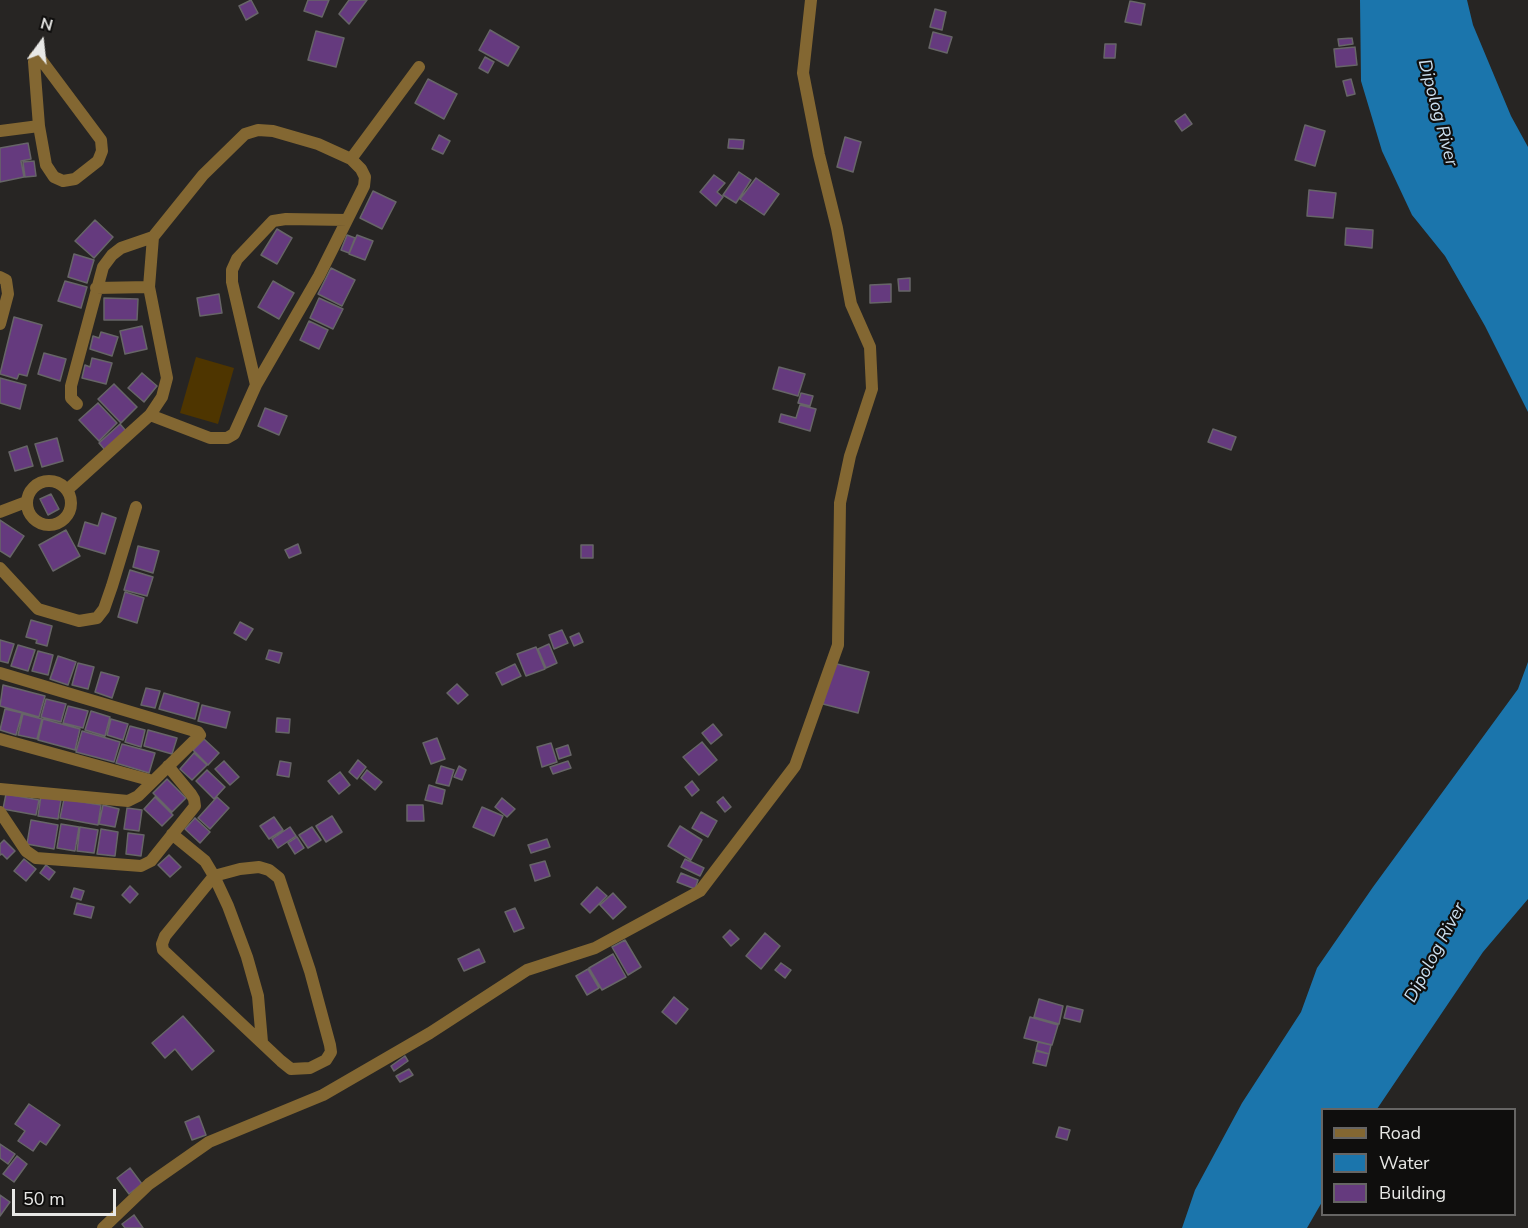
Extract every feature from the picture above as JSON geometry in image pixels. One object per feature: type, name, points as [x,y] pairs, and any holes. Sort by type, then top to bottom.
[{"type":"street","points":[[103,1228],[149,1184],[209,1143],[323,1095],[430,1033],[527,970],[595,948],[700,891],[795,766],[838,645],[840,503],[850,456],[872,389],[870,347],[851,304],[803,73],[811,0]]},
{"type":"street","points":[[36,57],[42,61],[101,140],[102,152],[98,161],[75,179],[63,181],[54,177],[46,165],[39,126],[34,62],[36,57]]},
{"type":"street","points":[[351,159],[419,67]]},
{"type":"street","points":[[0,131],[39,126]]},
{"type":"street","points":[[77,405],[71,398],[71,386],[103,267],[112,255],[122,248],[153,237],[203,175],[245,134],[258,130],[273,131],[318,144],[351,159],[365,177],[364,186],[319,276],[256,385],[234,434],[227,438],[210,438],[150,416]]},
{"type":"street","points":[[256,385],[232,282],[232,270],[237,259],[273,221],[286,219],[347,220]]},
{"type":"street","points":[[67,490],[150,416],[162,397],[167,378],[149,287],[153,237]]},
{"type":"street","points":[[0,277],[6,280],[8,294],[0,324]]},
{"type":"street","points":[[96,288],[149,287]]},
{"type":"street","points":[[52,481],[67,490],[71,503],[70,510],[62,521],[44,525],[33,519],[26,502],[30,490],[39,483],[52,481]]},
{"type":"street","points":[[0,512],[26,502]]},
{"type":"street","points":[[0,568],[38,609],[79,621],[97,618],[107,601],[136,507]]},
{"type":"street","points":[[0,673],[198,732],[200,736],[138,796],[128,801],[0,789]]},
{"type":"street","points":[[0,739],[153,781]]},
{"type":"street","points":[[0,812],[26,851],[36,858],[141,867],[151,861],[195,806],[194,799],[168,766]]},
{"type":"street","points":[[172,834],[205,861],[228,906],[247,957],[258,996],[262,1042]]},
{"type":"street","points":[[259,867],[269,870],[279,878],[310,971],[330,1045],[330,1052],[326,1060],[310,1068],[291,1069],[163,950],[162,944],[165,936],[214,876],[259,867]]},
{"type":"shaded area","points":[[196,357],[234,368],[218,424],[180,413]]},
{"type":"water","name":"Dipolog River","points":[[1360,0],[1467,0],[1473,25],[1511,116],[1528,147],[1528,412],[1485,326],[1445,256],[1412,215],[1382,151],[1361,81]]},
{"type":"water","name":"Dipolog River","points":[[1528,662],[1528,899],[1483,952],[1378,1108],[1321,1108],[1321,1204],[1307,1228],[1182,1228],[1195,1190],[1242,1103],[1301,1012],[1317,968],[1373,887],[1518,689]]},
{"type":"building","points":[[251,0],[258,13],[246,20],[239,6]]},
{"type":"building","points":[[308,0],[329,0],[322,17],[304,11]]},
{"type":"building","points":[[349,0],[367,0],[349,24],[339,14]]},
{"type":"building","points":[[1130,1],[1145,4],[1141,25],[1125,22]]},
{"type":"building","points":[[935,9],[946,12],[942,30],[930,27]]},
{"type":"building","points":[[490,30],[519,47],[508,66],[479,50]]},
{"type":"building","points":[[316,31],[344,38],[336,67],[308,60]]},
{"type":"building","points":[[933,32],[952,37],[947,53],[929,48]]},
{"type":"building","points":[[1352,38],[1353,44],[1339,46],[1338,39]]},
{"type":"building","points":[[1105,44],[1116,44],[1115,58],[1104,58]]},
{"type":"building","points":[[1355,47],[1357,65],[1336,67],[1334,49]]},
{"type":"building","points":[[485,57],[494,62],[488,73],[479,68]]},
{"type":"building","points":[[428,79],[457,94],[444,119],[415,103]]},
{"type":"building","points":[[1351,79],[1355,94],[1347,96],[1343,81]]},
{"type":"building","points":[[1185,114],[1192,124],[1182,131],[1175,121]]},
{"type":"building","points":[[1305,125],[1325,131],[1315,166],[1295,160]]},
{"type":"building","points":[[439,135],[450,141],[443,154],[432,149]]},
{"type":"building","points":[[845,137],[861,142],[853,172],[837,167]]},
{"type":"building","points":[[729,139],[744,140],[743,149],[728,148]]},
{"type":"building","points":[[28,143],[31,159],[21,161],[24,177],[0,182],[0,148]]},
{"type":"building","points":[[34,161],[36,176],[25,177],[23,162]]},
{"type":"building","points":[[739,172],[751,180],[736,203],[723,195]]},
{"type":"building","points":[[714,175],[725,183],[717,192],[723,197],[716,206],[700,192]]},
{"type":"building","points":[[756,178],[779,194],[764,215],[740,199]]},
{"type":"building","points":[[1309,190],[1336,193],[1333,218],[1307,216]]},
{"type":"building","points":[[373,191],[396,202],[382,229],[360,218]]},
{"type":"building","points":[[95,220],[113,237],[94,258],[75,241]]},
{"type":"building","points":[[1346,228],[1373,230],[1372,248],[1345,245]]},
{"type":"building","points":[[277,229],[292,238],[277,264],[261,255]]},
{"type":"building","points":[[347,235],[355,238],[349,253],[341,250]]},
{"type":"building","points":[[357,235],[373,241],[365,260],[349,254]]},
{"type":"building","points":[[74,254],[94,260],[87,283],[68,277]]},
{"type":"building","points":[[331,268],[355,280],[342,306],[318,294]]},
{"type":"building","points":[[910,278],[910,291],[899,291],[898,279]]},
{"type":"building","points":[[65,281],[87,287],[81,308],[58,301]]},
{"type":"building","points":[[273,281],[294,293],[279,319],[258,307]]},
{"type":"building","points":[[891,284],[891,302],[870,303],[870,285]]},
{"type":"building","points":[[219,294],[222,313],[200,316],[197,298]]},
{"type":"building","points":[[104,298],[138,299],[137,320],[104,320]]},
{"type":"building","points":[[319,298],[343,309],[333,329],[310,318]]},
{"type":"building","points":[[14,317],[42,325],[27,376],[19,374],[17,379],[0,374]]},
{"type":"building","points":[[309,321],[328,330],[319,349],[300,340]]},
{"type":"building","points":[[142,326],[147,349],[125,354],[120,331]]},
{"type":"building","points":[[101,332],[118,337],[112,356],[90,349],[93,336],[99,338]]},
{"type":"building","points":[[44,353],[66,359],[60,381],[38,374]]},
{"type":"building","points":[[92,358],[112,363],[106,384],[82,378],[85,365],[90,367]]},
{"type":"building","points":[[779,367],[805,374],[798,396],[773,389]]},
{"type":"building","points":[[142,373],[157,386],[144,402],[128,388]]},
{"type":"building","points":[[0,378],[26,385],[20,409],[0,403]]},
{"type":"building","points":[[114,384],[137,407],[121,423],[98,399]]},
{"type":"building","points":[[801,393],[813,396],[810,406],[798,403]]},
{"type":"building","points":[[98,403],[117,423],[99,441],[79,420]]},
{"type":"building","points":[[800,405],[816,409],[810,431],[779,422],[781,414],[796,418]]},
{"type":"building","points":[[265,408],[287,416],[279,435],[258,426]]},
{"type":"building","points":[[120,424],[126,431],[105,450],[99,443]]},
{"type":"building","points":[[1213,429],[1236,437],[1231,450],[1208,442]]},
{"type":"building","points":[[57,438],[63,461],[42,467],[35,444]]},
{"type":"building","points":[[27,446],[33,466],[15,471],[9,452]]},
{"type":"building","points":[[51,494],[59,509],[48,515],[40,499]]},
{"type":"building","points":[[102,513],[116,518],[105,554],[78,546],[85,522],[98,526]]},
{"type":"building","points":[[0,520],[24,536],[10,557],[0,551]]},
{"type":"building","points":[[66,530],[80,556],[53,571],[39,545]]},
{"type":"building","points":[[298,544],[301,553],[289,558],[285,550]]},
{"type":"building","points":[[581,545],[593,545],[593,558],[581,558]]},
{"type":"building","points":[[138,546],[159,551],[153,573],[133,567]]},
{"type":"building","points":[[130,570],[153,577],[147,596],[124,590]]},
{"type":"building","points":[[125,592],[144,598],[137,623],[118,617]]},
{"type":"building","points":[[31,620],[52,626],[47,646],[26,637]]},
{"type":"building","points":[[240,622],[253,629],[246,640],[234,633]]},
{"type":"building","points":[[562,630],[568,643],[554,649],[549,635]]},
{"type":"building","points":[[579,633],[583,642],[574,646],[570,637]]},
{"type":"building","points":[[0,640],[14,644],[8,663],[0,661]]},
{"type":"building","points":[[549,644],[557,663],[546,668],[538,649]]},
{"type":"building","points":[[18,645],[35,650],[28,671],[11,666]]},
{"type":"building","points":[[536,647],[545,669],[526,676],[517,654]]},
{"type":"building","points":[[269,650],[282,653],[279,663],[266,659]]},
{"type":"building","points":[[38,651],[53,655],[48,675],[32,671]]},
{"type":"building","points":[[58,656],[76,662],[68,685],[50,679]]},
{"type":"building","points":[[78,663],[94,667],[88,689],[72,685]]},
{"type":"building","points":[[833,663],[869,672],[858,713],[823,704]]},
{"type":"building","points":[[515,664],[521,676],[502,685],[496,673]]},
{"type":"building","points":[[101,672],[119,677],[112,698],[95,692]]},
{"type":"building","points":[[457,684],[468,695],[458,704],[447,693]]},
{"type":"building","points":[[3,685],[45,696],[39,717],[0,706]]},
{"type":"building","points":[[146,688],[160,691],[155,708],[141,705]]},
{"type":"building","points":[[164,693],[199,703],[195,719],[159,709]]},
{"type":"building","points":[[46,699],[66,704],[61,722],[41,717]]},
{"type":"building","points":[[202,705],[230,712],[226,728],[198,721]]},
{"type":"building","points":[[68,706],[88,711],[83,728],[63,723]]},
{"type":"building","points":[[5,709],[22,713],[16,735],[0,730]]},
{"type":"building","points":[[91,711],[110,717],[105,736],[85,730]]},
{"type":"building","points":[[23,714],[42,719],[37,739],[18,735]]},
{"type":"building","points":[[277,718],[290,719],[289,733],[276,732]]},
{"type":"building","points":[[43,719],[80,729],[75,750],[38,740]]},
{"type":"building","points":[[111,719],[128,724],[123,740],[107,735]]},
{"type":"building","points":[[713,724],[722,735],[711,744],[702,733]]},
{"type":"building","points":[[130,726],[145,730],[141,747],[125,742]]},
{"type":"building","points":[[148,730],[177,738],[172,754],[144,746]]},
{"type":"building","points":[[82,731],[120,742],[114,762],[76,752]]},
{"type":"building","points":[[437,738],[445,759],[431,764],[423,743]]},
{"type":"building","points":[[204,739],[219,753],[208,765],[193,750]]},
{"type":"building","points":[[702,742],[717,760],[699,775],[683,757]]},
{"type":"building","points":[[551,743],[557,762],[542,767],[537,747]]},
{"type":"building","points":[[122,744],[155,753],[149,773],[116,763]]},
{"type":"building","points":[[568,745],[571,755],[559,759],[556,749]]},
{"type":"building","points":[[194,753],[207,765],[192,780],[180,769]]},
{"type":"building","points":[[358,760],[366,767],[357,779],[349,772]]},
{"type":"building","points":[[224,761],[239,777],[230,785],[215,769]]},
{"type":"building","points":[[280,761],[291,763],[289,777],[277,775]]},
{"type":"building","points":[[568,761],[571,768],[553,774],[550,767]]},
{"type":"building","points":[[441,766],[454,770],[449,786],[436,783]]},
{"type":"building","points":[[459,766],[466,770],[462,780],[454,777]]},
{"type":"building","points":[[207,770],[225,787],[214,799],[196,781]]},
{"type":"building","points":[[367,770],[382,782],[375,790],[361,778]]},
{"type":"building","points":[[340,772],[350,785],[339,794],[328,781]]},
{"type":"building","points":[[167,779],[186,798],[172,812],[153,793]]},
{"type":"building","points":[[692,781],[699,790],[692,796],[685,787]]},
{"type":"building","points":[[429,785],[445,790],[442,804],[425,800]]},
{"type":"building","points":[[6,794],[39,800],[36,815],[3,809]]},
{"type":"building","points":[[41,796],[61,800],[58,819],[38,816]]},
{"type":"building","points":[[155,797],[173,815],[162,826],[144,809]]},
{"type":"building","points":[[217,797],[229,808],[210,829],[198,818]]},
{"type":"building","points":[[723,797],[731,807],[725,812],[717,802]]},
{"type":"building","points":[[502,798],[515,809],[507,817],[495,807]]},
{"type":"building","points":[[64,799],[101,805],[98,825],[60,818]]},
{"type":"building","points":[[103,805],[119,809],[115,827],[99,824]]},
{"type":"building","points":[[407,805],[423,805],[424,821],[407,821]]},
{"type":"building","points":[[482,807],[503,816],[494,836],[473,827]]},
{"type":"building","points":[[127,808],[142,810],[139,831],[124,829]]},
{"type":"building","points":[[701,812],[717,821],[708,837],[692,828]]},
{"type":"building","points":[[332,816],[342,832],[326,842],[316,826]]},
{"type":"building","points":[[274,817],[283,830],[269,839],[260,826]]},
{"type":"building","points":[[195,818],[210,832],[200,843],[185,829]]},
{"type":"building","points":[[31,820],[58,825],[54,849],[27,844]]},
{"type":"building","points":[[61,824],[79,827],[75,851],[57,848]]},
{"type":"building","points":[[680,826],[702,840],[691,860],[668,846]]},
{"type":"building","points":[[80,827],[98,830],[94,853],[77,851]]},
{"type":"building","points":[[290,827],[296,836],[278,848],[272,839]]},
{"type":"building","points":[[312,827],[321,840],[308,848],[299,835]]},
{"type":"building","points":[[101,829],[118,832],[115,856],[97,854]]},
{"type":"building","points":[[128,833],[144,835],[141,856],[126,854]]},
{"type":"building","points":[[297,837],[304,848],[295,854],[288,843]]},
{"type":"building","points":[[547,839],[550,847],[531,853],[528,845]]},
{"type":"building","points":[[4,840],[15,851],[7,859],[2,854],[0,855],[0,844]]},
{"type":"building","points":[[169,855],[181,867],[170,877],[158,865]]},
{"type":"building","points":[[24,859],[36,869],[26,881],[14,871]]},
{"type":"building","points":[[685,859],[704,868],[700,876],[681,867]]},
{"type":"building","points":[[545,861],[550,876],[535,881],[530,865]]},
{"type":"building","points":[[46,865],[55,872],[49,880],[40,873]]},
{"type":"building","points":[[681,873],[698,880],[695,889],[677,882]]},
{"type":"building","points":[[130,886],[138,894],[130,903],[122,895]]},
{"type":"building","points":[[597,887],[607,896],[590,913],[581,904]]},
{"type":"building","points":[[74,888],[84,891],[81,900],[71,897]]},
{"type":"building","points":[[613,893],[626,907],[613,919],[600,905]]},
{"type":"building","points":[[77,903],[94,907],[91,918],[74,914]]},
{"type":"building","points":[[515,908],[524,928],[514,932],[505,912]]},
{"type":"building","points":[[730,930],[739,939],[731,946],[723,937]]},
{"type":"building","points":[[765,933],[780,946],[761,969],[746,956]]},
{"type":"building","points":[[625,940],[641,967],[628,975],[612,947]]},
{"type":"building","points":[[479,949],[485,962],[464,971],[458,959]]},
{"type":"building","points":[[613,954],[626,977],[602,990],[589,968]]},
{"type":"building","points":[[781,963],[791,970],[785,978],[775,970]]},
{"type":"building","points":[[588,969],[599,988],[587,995],[576,976]]},
{"type":"building","points":[[674,997],[688,1009],[676,1024],[662,1012]]},
{"type":"building","points":[[1039,999],[1063,1006],[1059,1024],[1034,1017]]},
{"type":"building","points":[[1067,1006],[1083,1010],[1080,1022],[1064,1018]]},
{"type":"building","points":[[183,1016],[214,1051],[192,1070],[175,1049],[165,1058],[152,1043]]},
{"type":"building","points":[[1030,1017],[1058,1025],[1052,1045],[1024,1038]]},
{"type":"building","points":[[1038,1042],[1051,1045],[1049,1054],[1036,1050]]},
{"type":"building","points":[[1036,1051],[1049,1054],[1046,1066],[1033,1063]]},
{"type":"building","points":[[405,1056],[408,1061],[394,1071],[391,1066]]},
{"type":"building","points":[[409,1069],[413,1075],[400,1082],[396,1076]]},
{"type":"building","points":[[29,1104],[60,1125],[46,1145],[40,1141],[33,1151],[18,1141],[25,1131],[15,1124]]},
{"type":"building","points":[[199,1116],[206,1135],[192,1140],[185,1122]]},
{"type":"building","points":[[1059,1127],[1070,1130],[1067,1140],[1056,1137]]},
{"type":"building","points":[[0,1144],[15,1154],[8,1164],[0,1158]]},
{"type":"building","points":[[17,1156],[27,1164],[14,1182],[3,1174]]},
{"type":"building","points":[[130,1168],[142,1184],[129,1194],[117,1178]]},
{"type":"building","points":[[0,1195],[10,1202],[0,1216]]},
{"type":"building","points":[[134,1215],[143,1228],[125,1228],[122,1224]]}]
